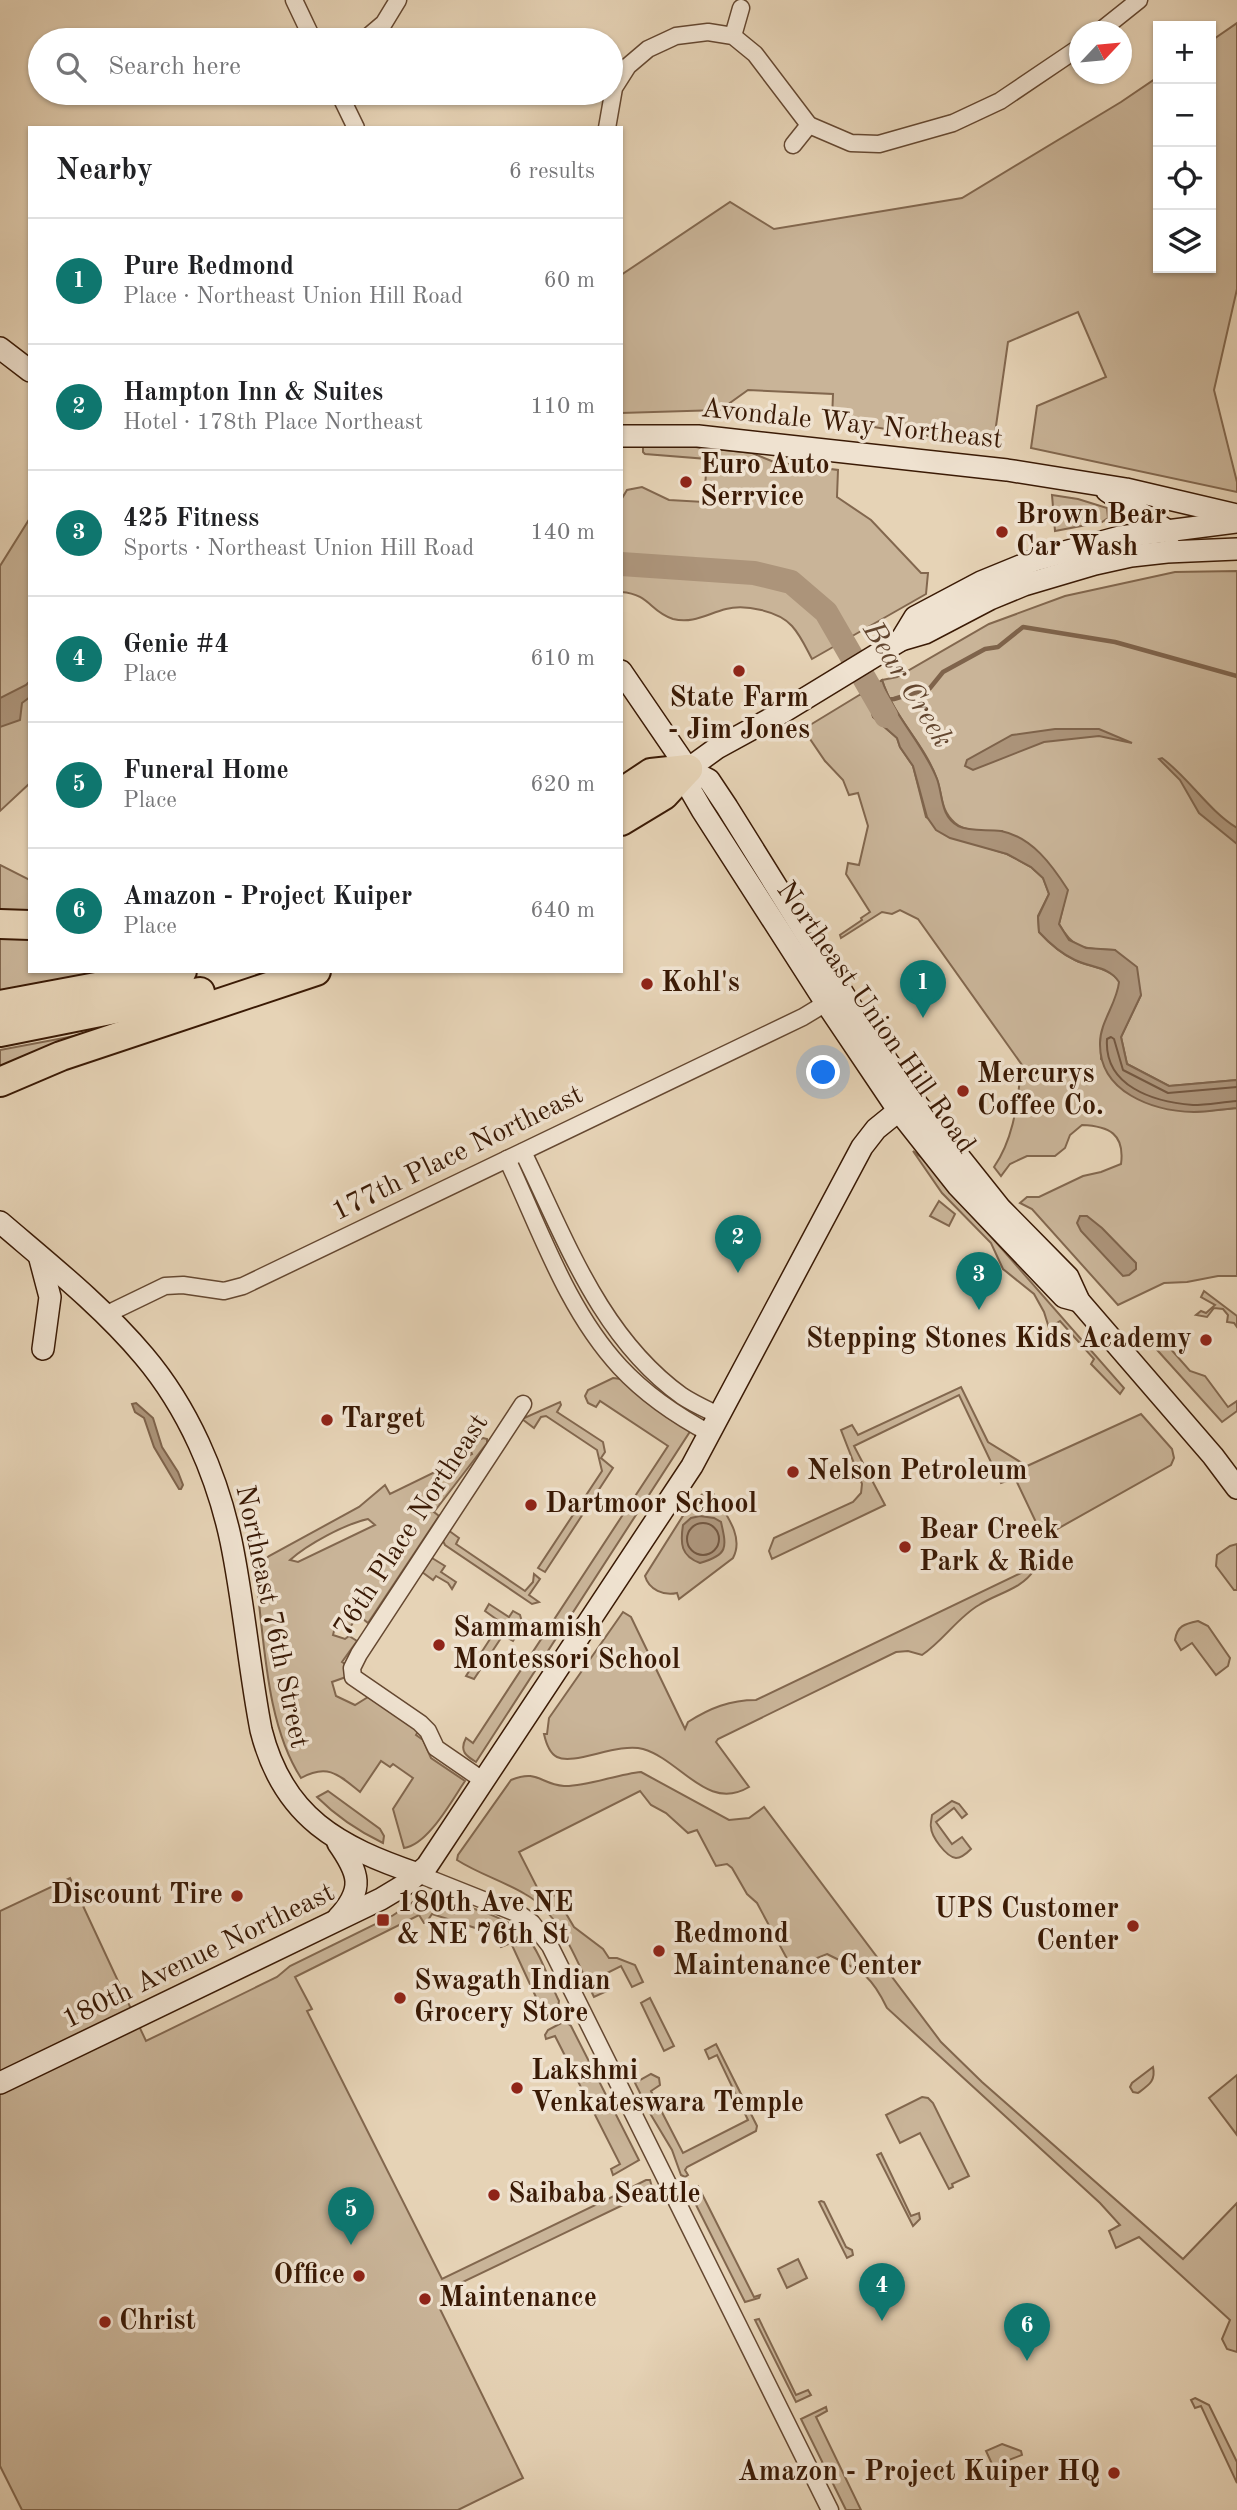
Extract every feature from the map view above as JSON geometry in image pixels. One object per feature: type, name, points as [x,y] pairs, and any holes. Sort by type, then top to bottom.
[{"type":"highway","points":[[623,792],[652,773],[688,769]]},
{"type":"highway","points":[[623,820],[664,795],[688,769]]},
{"type":"highway","points":[[0,924],[28,925]]},
{"type":"highway","points":[[0,1005],[171,973]]},
{"type":"highway","points":[[0,1032],[198,993],[271,973]]},
{"type":"highway","points":[[0,1082],[74,1051],[310,973]]},
{"type":"street","points":[[294,0],[307,28]]},
{"type":"street","points":[[378,28],[398,0]]},
{"type":"street","points":[[1113,21],[1139,0]]},
{"type":"street","points":[[733,36],[741,8]]},
{"type":"street","points":[[623,74],[648,49],[676,36],[708,32],[733,36],[755,54],[809,125],[851,143],[879,144],[953,122],[1000,101],[1069,54]]},
{"type":"street","points":[[345,105],[355,126]]},
{"type":"street","points":[[607,126],[611,105]]},
{"type":"street","points":[[793,145],[809,125]]},
{"type":"street","points":[[0,348],[28,369]]},
{"type":"street","name":"Avondale Way Northeast","points":[[623,436],[664,435],[753,441],[971,465],[1076,479],[1182,500],[1237,515]]},
{"type":"street","name":"Avondale Way Northeast","points":[[1076,479],[1122,499],[1165,530],[1204,549]]},
{"type":"street","points":[[1121,537],[1131,522],[1122,499]]},
{"type":"street","points":[[901,640],[915,617],[981,582],[1063,551],[1121,537],[1237,522]]},
{"type":"street","points":[[688,769],[717,748],[901,640],[925,633],[990,599],[1059,573],[1131,556],[1204,549],[1237,549]]},
{"type":"street","name":"Northeast Union Hill Road","points":[[623,674],[688,769],[691,790],[699,805],[825,1003],[905,1105],[958,1186],[1064,1297],[1079,1301],[1213,1456],[1237,1488]]},
{"type":"street","name":"Northeast Union Hill Road","points":[[688,769],[709,780],[727,807],[862,1024],[905,1105]]},
{"type":"street","name":"177th Place Northeast","points":[[105,1315],[165,1286],[183,1285],[223,1291],[243,1286],[803,1017],[825,1003]]},
{"type":"street","name":"180th Avenue Northeast","points":[[0,2083],[381,1899],[418,1874],[436,1855],[692,1466],[862,1147],[876,1129],[905,1105]]},
{"type":"street","points":[[523,1152],[603,1314],[656,1375],[715,1425]]},
{"type":"street","points":[[507,1159],[569,1292],[587,1324],[619,1367],[673,1413],[715,1425]]},
{"type":"street","name":"Northeast 76th Street","points":[[0,1222],[105,1315],[155,1370],[201,1448],[213,1479],[230,1540],[258,1716],[266,1750],[292,1798],[312,1821],[334,1838],[376,1859],[521,1915],[532,1923],[546,1940],[830,2510]]},
{"type":"street","points":[[40,1256],[50,1297],[43,1349]]},
{"type":"street","name":"76th Place Northeast","points":[[484,1781],[436,1748],[428,1731],[420,1723],[353,1676],[352,1668],[523,1404]]},
{"type":"street","points":[[334,1838],[352,1864],[357,1880],[351,1903],[335,1922]]},
{"type":"shaded area","points":[[1237,23],[1237,289],[1214,390],[1237,482],[1237,492],[1031,448],[1037,406],[1106,377],[1078,312],[1008,342],[993,447],[832,420],[833,394],[748,390],[720,410],[623,413],[623,274],[730,202],[774,229],[962,198],[1153,80],[1153,273],[1216,273],[1216,38]]},
{"type":"shaded area","points":[[667,444],[752,453],[774,462],[838,470],[837,497],[871,520],[921,573],[928,573],[926,594],[812,659],[792,626],[770,613],[752,608],[734,608],[694,619],[680,620],[665,616],[638,596],[623,592],[623,497],[627,490],[642,487],[669,500],[704,502],[707,459],[645,454],[643,446]]},
{"type":"shaded area","points":[[1052,495],[1107,508],[1108,518],[1102,522],[1055,531]]},
{"type":"shaded area","points":[[28,521],[28,785],[0,811],[0,566]]},
{"type":"shaded area","points":[[1237,571],[1237,1080],[1169,1086],[1127,1064],[1121,1037],[1141,995],[1115,950],[1082,947],[1070,940],[1059,924],[1067,890],[1002,831],[965,828],[950,818],[944,808],[931,766],[887,694],[882,680],[897,677],[989,624],[1065,596],[1175,572]]},
{"type":"shaded area","points":[[861,694],[871,707],[873,717],[897,738],[913,766],[926,817],[1031,867],[1043,878],[1049,894],[1038,916],[1039,932],[1065,954],[1105,971],[1120,982],[1117,997],[1105,1023],[1101,1059],[1194,1112],[1237,1108],[1237,1276],[1164,1283],[1118,1305],[1032,1209],[1020,1203],[1027,1197],[1039,1197],[1083,1176],[1121,1164],[1122,1154],[1118,1139],[1100,1127],[1082,1125],[1070,1135],[1065,1148],[1055,1156],[1027,1156],[1010,1164],[1001,1176],[994,1167],[1009,1135],[1020,1078],[1026,1079],[1027,1072],[918,919],[900,910],[892,914],[882,912],[841,938],[840,935],[870,912],[846,874],[848,863],[859,865],[868,826],[858,793],[849,795],[843,780],[825,761],[808,736],[810,725]]},
{"type":"shaded area","points":[[0,865],[28,879],[28,915],[0,914]]},
{"type":"shaded area","points":[[0,931],[28,931],[28,973],[112,973],[0,993]]},
{"type":"shaded area","points":[[122,1027],[0,1074],[0,1050]]},
{"type":"shaded area","points":[[913,1151],[1124,1388],[1120,1394],[1091,1364],[1094,1359],[1060,1321],[1049,1328],[1034,1294],[1003,1269],[991,1243],[942,1193]]},
{"type":"shaded area","points":[[939,1201],[955,1214],[949,1226],[930,1216]]},
{"type":"shaded area","points":[[1204,1291],[1237,1316],[1237,1327],[1234,1323],[1227,1322],[1228,1315],[1223,1309],[1214,1308],[1207,1317],[1196,1315],[1201,1311],[1206,1313],[1215,1305],[1201,1297]]},
{"type":"shaded area","points":[[1161,1338],[1190,1371],[1205,1376],[1228,1407],[1237,1401],[1237,1411],[1222,1422],[1149,1341]]},
{"type":"shaded area","points":[[613,1378],[621,1379],[648,1403],[691,1430],[476,1762],[465,1753],[463,1746],[466,1738],[473,1743],[668,1446],[600,1401],[596,1407],[588,1403],[585,1396],[588,1390]]},
{"type":"shaded area","points":[[961,1387],[988,1442],[1027,1466],[1141,1414],[1172,1449],[1174,1458],[1171,1465],[1043,1537],[1015,1478],[1001,1483],[959,1395],[854,1446],[885,1505],[772,1559],[769,1551],[774,1538],[853,1502],[861,1493],[862,1484],[841,1430],[852,1425],[858,1435]]},
{"type":"shaded area","points":[[560,1402],[557,1412],[603,1442],[605,1452],[601,1458],[613,1468],[545,1572],[538,1568],[602,1471],[597,1450],[546,1416],[541,1417],[534,1428],[522,1419]]},
{"type":"shaded area","points":[[483,1438],[487,1439],[487,1443],[434,1512],[439,1516],[368,1623],[358,1615],[351,1626],[336,1623],[333,1635],[345,1639],[349,1636],[357,1641],[342,1662],[345,1664],[346,1677],[332,1682],[336,1696],[355,1705],[368,1697],[378,1701],[419,1730],[416,1735],[423,1740],[431,1758],[465,1781],[422,1839],[404,1848],[393,1809],[413,1778],[393,1764],[390,1767],[381,1761],[360,1792],[339,1776],[326,1771],[301,1778],[290,1757],[281,1734],[269,1686],[256,1579],[261,1568],[257,1566],[269,1556],[359,1507],[385,1485],[390,1494],[472,1454],[468,1445]],"holes":[[[368,1519],[375,1525],[298,1562],[290,1560],[317,1541],[349,1525]]]},
{"type":"shaded area","points":[[704,1493],[713,1493],[727,1516],[735,1533],[736,1550],[733,1558],[679,1599],[677,1593],[662,1593],[653,1588],[645,1576],[691,1503]]},
{"type":"shaded area","points":[[448,1530],[459,1538],[456,1544],[525,1591],[533,1582],[534,1574],[540,1579],[529,1595],[539,1602],[532,1604],[445,1545],[443,1541]]},
{"type":"shaded area","points":[[1237,1544],[1237,1590],[1234,1590],[1216,1566],[1217,1555]]},
{"type":"shaded area","points":[[432,1558],[445,1566],[441,1572],[456,1582],[452,1589],[448,1583],[436,1576],[433,1580],[422,1572],[427,1559]]},
{"type":"shaded area","points":[[1034,1570],[1023,1582],[971,1610],[922,1655],[908,1651],[896,1652],[718,1739],[716,1742],[749,1787],[734,1793],[707,1789],[670,1763],[643,1749],[621,1749],[565,1759],[554,1755],[547,1744],[544,1734],[547,1734],[549,1718],[623,1612],[631,1617],[685,1729],[688,1722],[712,1709],[738,1701],[756,1700],[1025,1571]]},
{"type":"shaded area","points":[[489,1604],[509,1617],[513,1611],[520,1615],[523,1625],[513,1641],[503,1635],[474,1679],[466,1676],[503,1624],[485,1611]]},
{"type":"shaded area","points":[[1198,1621],[1208,1626],[1230,1658],[1228,1666],[1216,1675],[1192,1643],[1181,1650],[1175,1640],[1182,1626]]},
{"type":"shaded area","points":[[641,1772],[729,1820],[749,1818],[764,1807],[941,2042],[982,2082],[1183,2259],[1237,2203],[1237,2352],[1227,2349],[1222,2339],[1230,2320],[1139,2237],[1116,2248],[1109,2231],[1120,2225],[1100,2203],[887,2008],[870,1980],[827,1954],[792,1968],[757,1903],[747,1894],[732,1868],[727,1864],[716,1866],[697,1830],[688,1833],[666,1813],[651,1805],[640,1791],[519,1852],[544,1901],[555,1895],[574,1927],[603,1949],[609,1958],[635,1965],[643,1982],[632,1987],[621,1966],[601,1976],[607,1991],[594,1997],[567,1940],[538,1903],[457,1860],[511,1780],[527,1776],[556,1785],[572,1786]]},
{"type":"shaded area","points":[[328,1791],[380,1829],[384,1836],[383,1843],[348,1823],[317,1797]]},
{"type":"shaded area","points":[[952,1801],[959,1804],[967,1814],[962,1818],[954,1808],[936,1822],[952,1844],[962,1837],[971,1849],[956,1858],[940,1845],[931,1826],[932,1815]]},
{"type":"shaded area","points":[[70,1878],[146,2041],[277,1977],[290,1966],[392,1916],[413,1902],[432,1896],[496,1917],[519,1929],[527,1937],[541,1959],[559,2001],[558,2007],[537,2017],[533,2014],[541,2008],[511,1943],[501,1947],[498,1943],[500,1936],[432,1914],[426,1923],[419,1915],[295,1977],[312,2009],[307,2011],[442,2279],[620,2193],[625,2204],[444,2291],[445,2295],[439,2307],[523,2478],[458,2510],[22,2510],[0,2466],[0,1911]]},
{"type":"shaded area","points":[[650,1998],[674,2046],[664,2051],[641,2003]]},
{"type":"shaded area","points":[[565,2021],[571,2026],[639,2160],[613,2175],[611,2169],[620,2164],[555,2036],[546,2039],[548,2030]]},
{"type":"shaded area","points":[[716,2044],[757,2126],[756,2131],[687,2167],[685,2170],[688,2175],[685,2177],[681,2175],[672,2150],[635,2083],[651,2074],[659,2078],[660,2085],[651,2091],[683,2153],[748,2120],[717,2055],[709,2059],[705,2050]]},
{"type":"shaded area","points":[[1153,2067],[1151,2082],[1138,2093],[1133,2092],[1130,2087],[1132,2083]]},
{"type":"shaded area","points":[[1237,2075],[1237,2135],[1209,2098]]},
{"type":"shaded area","points":[[922,2097],[933,2103],[969,2176],[952,2184],[953,2187],[949,2189],[920,2133],[900,2143],[886,2115]]},
{"type":"shaded area","points":[[881,2153],[911,2216],[919,2213],[920,2219],[913,2226],[877,2155]]},
{"type":"shaded area","points":[[650,2180],[653,2191],[629,2202],[624,2191]]},
{"type":"shaded area","points":[[698,2186],[754,2297],[760,2295],[759,2298],[745,2302],[689,2191],[691,2187]]},
{"type":"shaded area","points":[[821,2201],[853,2255],[847,2258],[819,2202]]},
{"type":"shaded area","points":[[798,2259],[807,2278],[787,2288],[778,2269]]},
{"type":"shaded area","points":[[759,2319],[796,2395],[808,2390],[811,2395],[796,2402],[755,2320]]},
{"type":"shaded area","points":[[1195,2398],[1209,2405],[1237,2462],[1237,2483],[1201,2406],[1195,2408],[1191,2400]]},
{"type":"shaded area","points":[[826,2407],[827,2411],[816,2417],[861,2510],[846,2510],[801,2419]]},
{"type":"shaded area","points":[[1002,2444],[1021,2451],[1022,2455],[993,2466],[986,2451]]},
{"type":"water","points":[[882,680],[894,706],[931,766],[945,811],[952,822],[968,829],[1012,834],[1032,846],[1048,862],[1068,890],[1059,924],[1069,940],[1086,948],[1115,950],[1137,967],[1141,995],[1121,1037],[1127,1064],[1169,1086],[1237,1080],[1237,1108],[1194,1112],[1161,1108],[1131,1096],[1108,1074],[1102,1060],[1100,1043],[1119,982],[1105,970],[1081,963],[1065,954],[1039,932],[1038,917],[1049,894],[1043,878],[1031,867],[1007,854],[950,838],[936,830],[927,817],[913,766],[897,738],[873,717],[871,707],[861,694]]},
{"type":"water","points":[[28,683],[28,698],[22,703],[20,720],[0,727],[0,698]]},
{"type":"water","points":[[1055,729],[1099,729],[1132,743],[1099,736],[1044,742],[973,770],[965,766],[967,760],[1012,735]]},
{"type":"water","points":[[1162,758],[1237,828],[1237,844],[1199,813],[1180,780],[1159,759]]},
{"type":"water","points":[[1080,1216],[1087,1216],[1102,1228],[1136,1263],[1136,1269],[1123,1276],[1081,1231],[1077,1223]]},
{"type":"water","points":[[136,1403],[153,1418],[162,1447],[178,1472],[183,1485],[181,1489],[154,1447],[144,1418],[135,1412],[132,1404]]},
{"type":"water","points":[[700,1516],[721,1522],[724,1544],[721,1553],[716,1557],[700,1563],[685,1553],[682,1538],[683,1525],[691,1518]]},
{"type":"waterway","name":"Bear Creek","points":[[623,564],[754,573],[791,582],[826,612],[886,716]]},
{"type":"waterway","points":[[885,700],[930,688],[943,672],[985,649],[998,647],[1023,627],[1115,642],[1237,676]]},
{"type":"place","name":"Euro Auto Serrvice","points":[[686,482]]},
{"type":"place","name":"Brown Bear Car Wash","points":[[1002,532]]},
{"type":"place","name":"State Farm - Jim Jones","points":[[739,671]]},
{"type":"place","name":"Kohl's","points":[[647,984]]},
{"type":"place","name":"Pure Redmond","points":[[923,1018]]},
{"type":"place","name":"Mercurys Coffee Co.","points":[[963,1091]]},
{"type":"place","name":"Hampton Inn & Suites","points":[[738,1273]]},
{"type":"place","name":"425 Fitness","points":[[979,1310]]},
{"type":"place","name":"Stepping Stones Kids Academy","points":[[1206,1340]]},
{"type":"place","name":"Target","points":[[327,1420]]},
{"type":"place","name":"Nelson Petroleum","points":[[793,1472]]},
{"type":"place","name":"Dartmoor School","points":[[531,1505]]},
{"type":"place","name":"Bear Creek Park & Ride","points":[[905,1547]]},
{"type":"place","name":"Sammamish Montessori School","points":[[439,1645]]},
{"type":"place","name":"Discount Tire","points":[[237,1896]]},
{"type":"place","name":"180th Ave NE & NE 76th St","points":[[383,1920]]},
{"type":"place","name":"UPS Customer Center","points":[[1133,1926]]},
{"type":"place","name":"Redmond Maintenance Center","points":[[659,1951]]},
{"type":"place","name":"Swagath Indian Grocery Store","points":[[400,1998]]},
{"type":"place","name":"Lakshmi Venkateswara Temple","points":[[517,2088]]},
{"type":"place","name":"Saibaba Seattle","points":[[494,2195]]},
{"type":"place","name":"Funeral Home","points":[[351,2245]]},
{"type":"place","name":"Office","points":[[359,2276]]},
{"type":"place","name":"Maintenance","points":[[425,2299]]},
{"type":"place","name":"Genie #4","points":[[882,2321]]},
{"type":"place","name":"Christ","points":[[105,2322]]},
{"type":"place","name":"Amazon - Project Kuiper","points":[[1027,2361]]},
{"type":"place","name":"Amazon - Project Kuiper HQ","points":[[1114,2473]]}]
